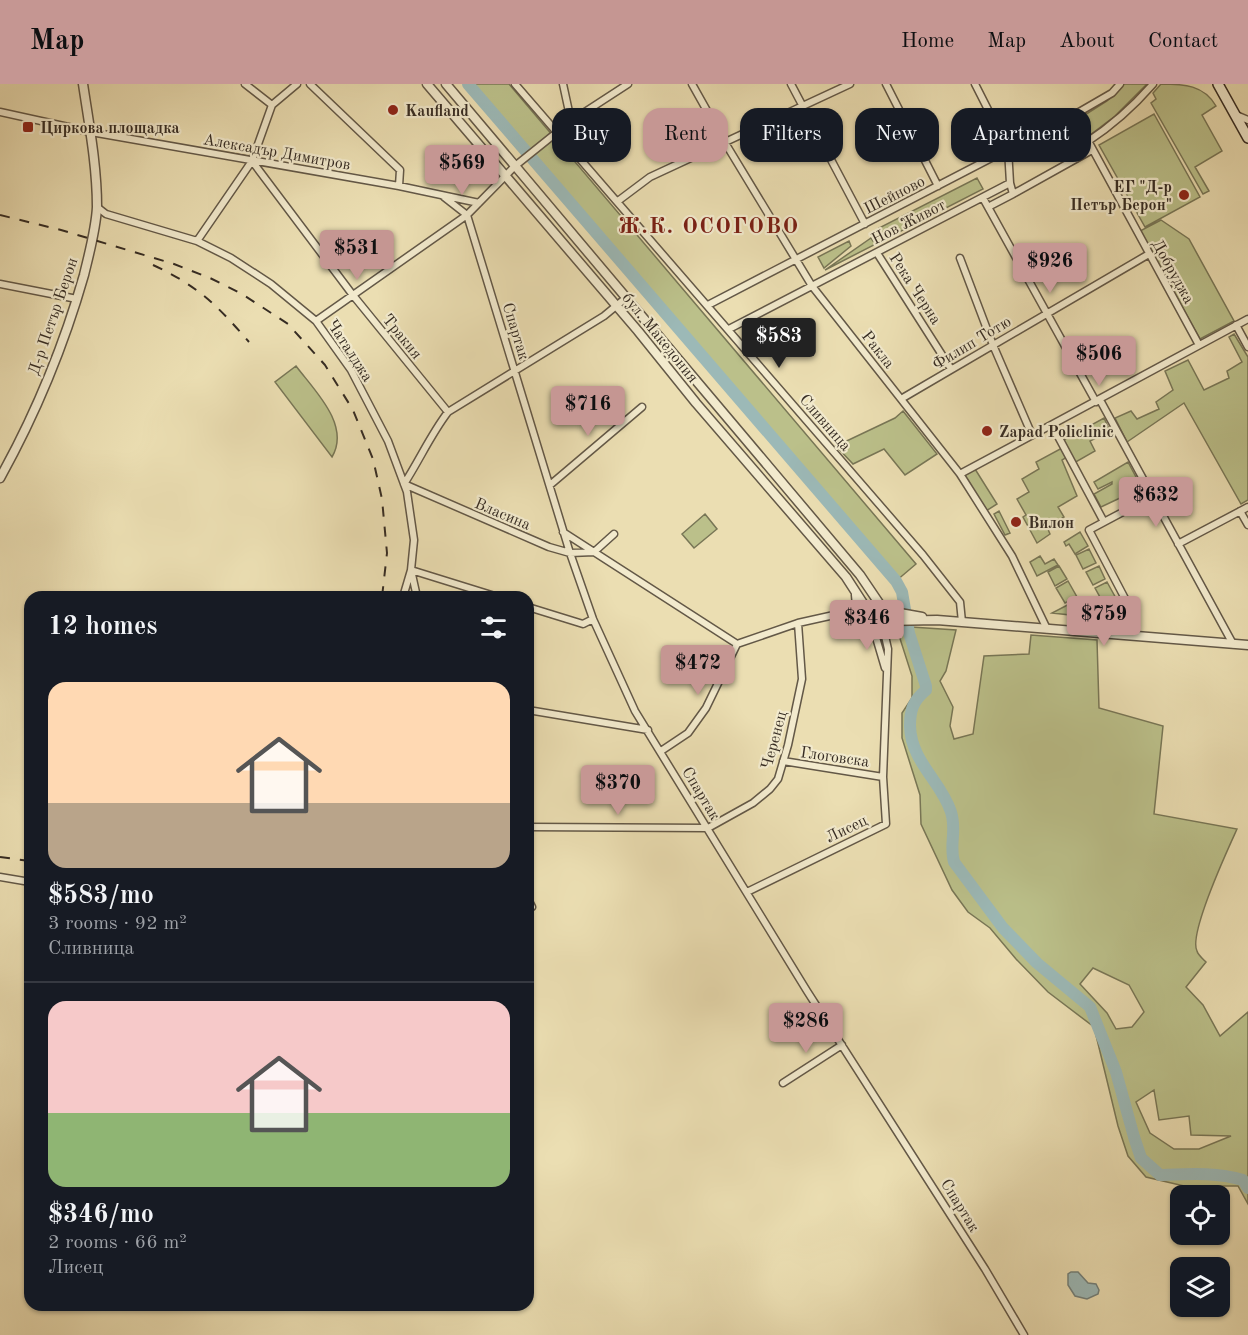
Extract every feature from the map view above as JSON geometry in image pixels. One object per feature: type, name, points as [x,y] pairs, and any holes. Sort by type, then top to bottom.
[{"type":"main road","points":[[1218,84],[1248,138]]},
{"type":"street","name":"Д-р Петър Берон","points":[[0,478],[40,395],[77,299],[89,256],[97,207],[91,132],[83,84]]},
{"type":"street","points":[[244,84],[272,105]]},
{"type":"street","points":[[197,241],[252,161],[272,105],[297,84]]},
{"type":"street","points":[[310,84],[400,170],[399,186]]},
{"type":"street","name":"бул. Македония","points":[[427,84],[846,577],[869,618]]},
{"type":"street","name":"бул. Македония","points":[[446,84],[518,164],[860,575],[882,609]]},
{"type":"street","name":"Сливница","points":[[515,84],[552,126]]},
{"type":"street","points":[[563,84],[568,108]]},
{"type":"street","points":[[591,108],[628,84]]},
{"type":"street","name":"Ракла","points":[[692,84],[705,108]]},
{"type":"street","points":[[791,84],[865,224]]},
{"type":"street","points":[[728,139],[850,84]]},
{"type":"street","points":[[886,84],[938,186]]},
{"type":"street","points":[[975,84],[987,108]]},
{"type":"street","name":"Шейново","points":[[1085,108],[1112,93],[1120,84]]},
{"type":"street","points":[[1091,140],[1131,109],[1153,84]]},
{"type":"street","name":"Алексадър Димитров","points":[[0,112],[91,132],[399,186],[479,203]]},
{"type":"street","points":[[1236,115],[1248,120]]},
{"type":"street","points":[[316,321],[467,215],[505,175],[552,136]]},
{"type":"street","name":"Ракла","points":[[728,148],[812,286],[960,474],[1012,556],[1047,629]]},
{"type":"street","points":[[988,207],[1092,150]]},
{"type":"street","name":"Добруджа","points":[[1092,150],[1199,345]]},
{"type":"street","name":"Тракия","points":[[252,161],[352,294],[448,412]]},
{"type":"street","name":"Сливница","points":[[584,162],[923,555],[960,602],[962,622]]},
{"type":"street","points":[[618,201],[650,177],[681,162]]},
{"type":"street","name":"Шейново","points":[[708,305],[983,162]]},
{"type":"street","points":[[1009,162],[1013,194]]},
{"type":"street","name":"Нов Живот","points":[[729,329],[1010,183]]},
{"type":"street","points":[[442,196],[467,215]]},
{"type":"street","points":[[983,198],[1046,313],[1153,496],[1233,644]]},
{"type":"street","name":"Чаталджа","points":[[97,207],[106,214],[197,241],[231,258],[271,284],[316,321],[351,370],[388,441],[407,492],[414,540],[411,570],[416,591]]},
{"type":"street","name":"Спартак","points":[[467,215],[570,553],[593,619],[635,711],[842,1046],[986,1269],[1024,1335]]},
{"type":"street","name":"Река Черна","points":[[877,253],[951,369]]},
{"type":"street","name":"Филип Тотю","points":[[901,399],[1149,254]]},
{"type":"street","points":[[960,258],[993,345],[1032,435]]},
{"type":"street","points":[[0,284],[77,299]]},
{"type":"street","points":[[404,484],[448,412],[604,316],[627,297]]},
{"type":"street","points":[[960,474],[1248,319]]},
{"type":"street","points":[[1236,325],[1248,347]]},
{"type":"street","points":[[550,485],[642,407]]},
{"type":"street","points":[[1052,425],[1104,522]]},
{"type":"street","name":"Власина","points":[[404,484],[549,547],[570,553],[594,552]]},
{"type":"street","points":[[1132,612],[1089,530],[1153,496]]},
{"type":"street","points":[[1178,544],[1248,507]]},
{"type":"street","points":[[1240,511],[1248,525]]},
{"type":"street","points":[[564,532],[736,644]]},
{"type":"street","points":[[594,552],[614,534]]},
{"type":"street","points":[[405,591],[411,570],[479,591]]},
{"type":"street","points":[[853,614],[857,606],[856,592]]},
{"type":"street","points":[[869,618],[875,606],[899,617]]},
{"type":"street","points":[[534,608],[583,624],[593,619]]},
{"type":"street","points":[[882,609],[886,615],[883,622]]},
{"type":"street","points":[[661,751],[688,732],[706,708],[736,644],[798,623],[834,615],[853,614],[869,618],[878,625],[899,617],[1248,645]]},
{"type":"street","name":"Лисец","points":[[869,618],[886,671]]},
{"type":"street","name":"Лисец","points":[[747,892],[886,824],[883,777],[888,649],[883,622]]},
{"type":"street","name":"Черенец","points":[[708,828],[753,803],[770,789],[777,779],[802,679],[798,623]]},
{"type":"street","points":[[534,711],[648,730]]},
{"type":"street","name":"Глоговска","points":[[783,762],[883,777]]},
{"type":"street","points":[[534,827],[708,828]]},
{"type":"street","points":[[0,877],[24,881]]},
{"type":"street","points":[[783,1083],[842,1046]]},
{"type":"green space","points":[[468,84],[509,84],[552,135],[552,162],[575,162],[916,564],[896,581]]},
{"type":"green space","points":[[1124,84],[1147,84],[1115,116],[1091,134],[1091,111],[1107,101]]},
{"type":"green space","points":[[1161,84],[1193,87],[1206,94],[1216,106],[1202,115],[1222,151],[1195,167],[1209,191],[1203,194],[1151,103],[1156,99],[1153,93]]},
{"type":"green space","points":[[1154,114],[1200,197],[1145,227],[1099,145]]},
{"type":"green space","points":[[977,178],[983,189],[825,270],[871,238],[873,241],[883,236],[879,228]]},
{"type":"green space","points":[[1161,220],[1189,239],[1234,321],[1200,339],[1140,231]]},
{"type":"green space","points":[[849,241],[851,246],[824,268],[818,257]]},
{"type":"green space","points":[[1234,334],[1248,357],[1248,500],[1241,504],[1184,403],[1127,442],[1115,418],[1131,411],[1137,419],[1159,409],[1156,402],[1173,390],[1165,371],[1188,360],[1204,390],[1229,378],[1227,371],[1242,362],[1229,337]]},
{"type":"green space","points":[[296,366],[328,408],[334,420],[337,445],[332,457],[275,382]]},
{"type":"green space","points":[[903,411],[937,454],[905,475],[884,449],[853,464],[836,446],[895,418]]},
{"type":"green space","points":[[1104,418],[1110,431],[1090,441],[1095,451],[1074,463],[1062,441]]},
{"type":"green space","points":[[1062,448],[1067,457],[1062,460],[1077,496],[1058,507],[1064,517],[1047,527],[1050,534],[1037,543],[1023,517],[1026,515],[1017,499],[1029,492],[1022,479],[1039,469],[1036,462]]},
{"type":"green space","points":[[1128,462],[1145,494],[1125,506],[1120,498],[1101,507],[1094,494],[1112,482],[1098,489],[1094,482]]},
{"type":"green space","points":[[975,469],[997,504],[986,511],[964,476]]},
{"type":"green space","points":[[999,511],[1010,533],[1005,535],[994,514]]},
{"type":"green space","points":[[705,514],[717,529],[694,548],[682,534]]},
{"type":"green space","points":[[1080,532],[1088,546],[1075,554],[1069,544],[1066,546],[1064,542]]},
{"type":"green space","points":[[1089,549],[1096,563],[1083,569],[1076,555]]},
{"type":"green space","points":[[1040,556],[1045,564],[1054,559],[1058,565],[1037,576],[1030,562]]},
{"type":"green space","points":[[1059,566],[1067,579],[1055,586],[1048,572]]},
{"type":"green space","points":[[1099,566],[1105,579],[1093,585],[1086,572]]},
{"type":"green space","points":[[1068,581],[1077,597],[1065,603],[1056,588]]},
{"type":"green space","points":[[1107,582],[1128,620],[1093,617],[1087,606],[1101,599],[1095,588]]},
{"type":"green space","points":[[1079,599],[1089,617],[1052,613]]},
{"type":"green space","points":[[896,626],[956,630],[946,671],[940,681],[953,707],[950,726],[954,739],[973,734],[984,656],[1029,654],[1031,635],[1097,640],[1099,708],[1163,726],[1154,814],[1237,829],[1210,891],[1198,928],[1197,951],[1206,962],[1186,987],[1203,1005],[1220,1036],[1248,1012],[1248,1204],[1238,1186],[1180,1185],[1146,1177],[1128,1156],[1118,1126],[1094,1027],[1048,992],[990,928],[968,912],[952,890],[921,824],[920,795],[902,738],[902,713],[912,698],[912,676]],"holes":[[[1093,968],[1129,985],[1144,1012],[1132,1027],[1116,1029],[1107,1013],[1080,984]],[[1154,1090],[1159,1120],[1189,1116],[1191,1135],[1231,1136],[1199,1149],[1174,1149],[1150,1133],[1136,1102]]]},
{"type":"water","points":[[1078,1272],[1088,1283],[1096,1284],[1098,1294],[1087,1299],[1075,1296],[1068,1285],[1068,1274]]},
{"type":"waterway","points":[[468,84],[896,581],[902,592],[909,633],[926,686],[926,690],[915,702],[912,710],[910,726],[912,739],[915,750],[941,791],[951,812],[954,862],[1003,928],[1037,963],[1090,1007],[1116,1072],[1141,1158],[1160,1175],[1223,1176],[1243,1180],[1248,1188]]},
{"type":"railway","points":[[0,215],[61,230],[174,264],[242,294],[288,324],[325,365],[353,410],[373,459],[382,499],[387,553],[383,591]]},
{"type":"railway","points":[[153,265],[206,297],[249,342]]},
{"type":"railway","points":[[0,857],[24,860]]},
{"type":"place","name":"Kaufland","points":[[393,110]]},
{"type":"place","name":"Циркова площадка","points":[[28,127]]},
{"type":"place","name":"ЕГ \"Д-р Петър Берон\"","points":[[1184,195]]},
{"type":"place","name":"Zapad Policlinic","points":[[987,431]]},
{"type":"place","name":"Вилон","points":[[1016,522]]},
{"type":"district","name":"Ж.К. ОСОГОВО","points":[[709,225]]}]
